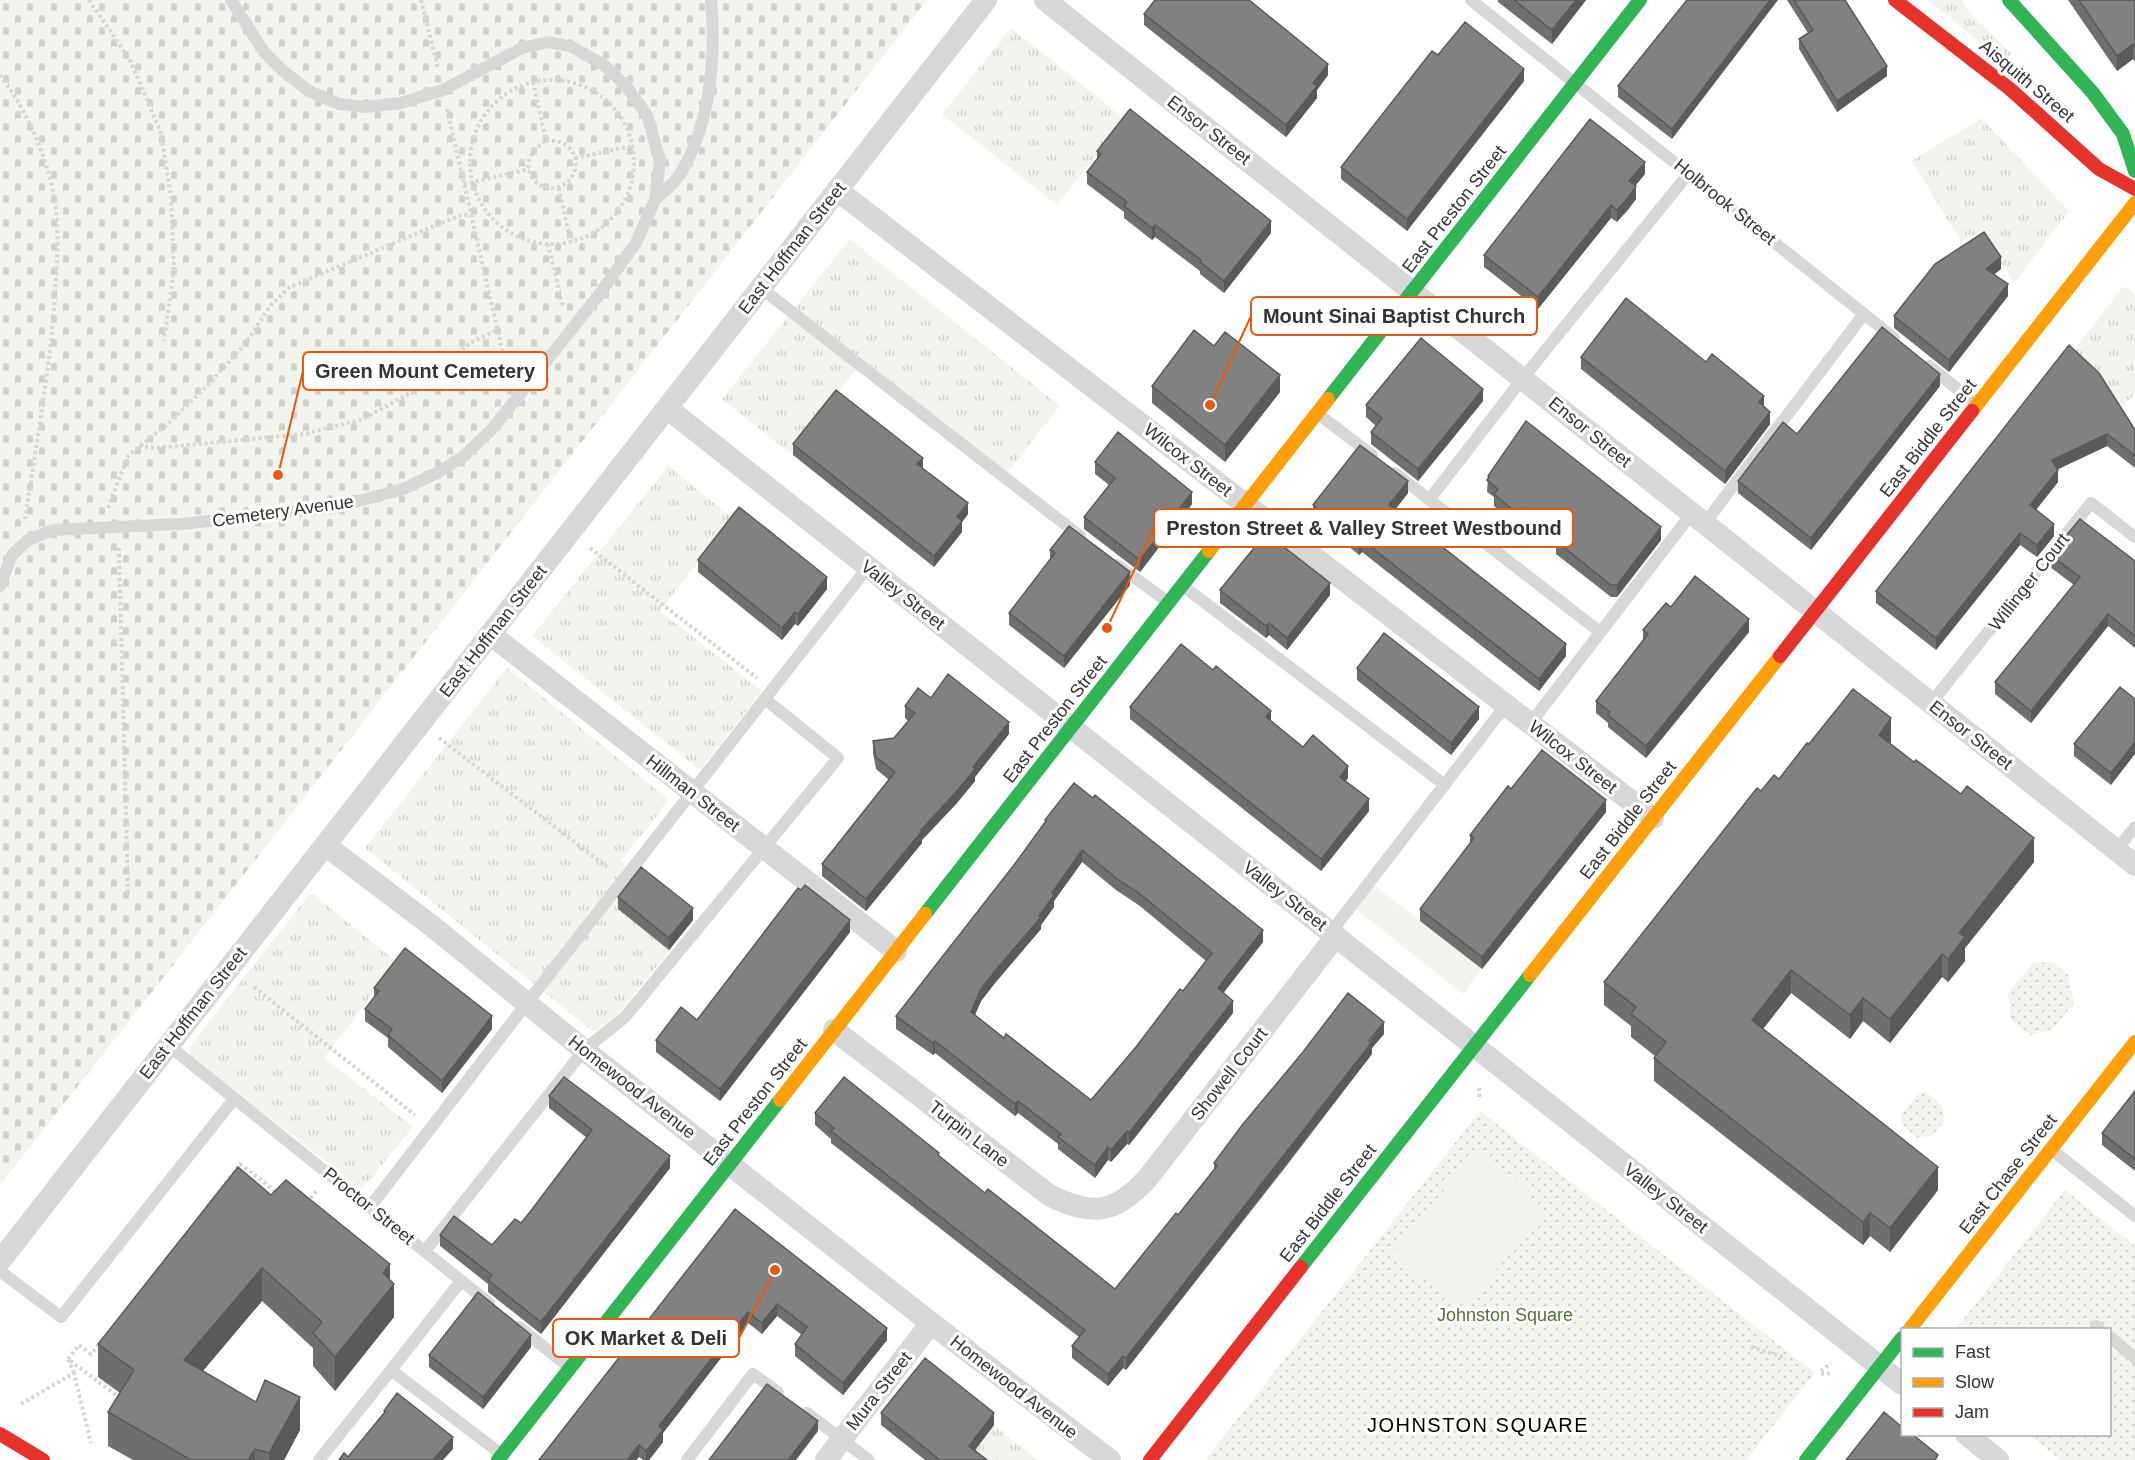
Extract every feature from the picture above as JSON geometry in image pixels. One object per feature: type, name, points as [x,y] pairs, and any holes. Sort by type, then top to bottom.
[{"type":"main road","name":"East Preston Street","points":[[500,1457],[1640,0]]},
{"type":"main road","name":"Aisquith Street","points":[[1895,0],[2010,89],[2100,169],[2135,189]]},
{"type":"main road","points":[[2009,0],[2093,93],[2123,134],[2135,171]]},
{"type":"main road","name":"East Biddle Street","points":[[1150,1460],[2135,203]]},
{"type":"main road","name":"East Chase Street","points":[[1910,1328],[2135,1042]]},
{"type":"main road","points":[[1806,1460],[1901,1339]]},
{"type":"main road","points":[[0,1434],[43,1460]]},
{"type":"street","name":"East Hoffman Street","points":[[0,1261],[986,0]]},
{"type":"street","name":"Ensor Street","points":[[1045,0],[2135,865]]},
{"type":"street","name":"Wilcox Street","points":[[837,190],[1653,818]]},
{"type":"street","name":"Valley Street","points":[[667,408],[1901,1383]]},
{"type":"street","name":"Hillman Street","points":[[490,634],[896,951]]},
{"type":"street","name":"Homewood Avenue","points":[[325,845],[432,926],[584,1050],[931,1323],[1110,1460]]},
{"type":"street","name":"Showell Court","points":[[1115,1206],[1131,1196],[1147,1179],[1333,934]]},
{"type":"street","name":"Turpin Lane","points":[[834,1030],[1049,1195],[1071,1206],[1092,1209],[1115,1206]]},
{"type":"street","name":"Mura Street","points":[[826,1460],[931,1323]]},
{"type":"street","points":[[1968,1436],[1998,1460]]},
{"type":"lane","name":"Cemetery Avenue","points":[[0,586],[12,555],[28,540],[53,530],[181,524],[336,507],[403,489],[437,473],[464,456],[492,429],[636,243],[655,200],[660,160],[647,115],[626,86],[604,65],[573,47],[549,42],[522,48],[443,90],[401,103],[366,107],[339,105],[309,91],[283,71],[264,52],[231,0]]},
{"type":"lane","points":[[655,200],[683,171],[694,146],[706,105],[711,68],[713,21],[711,0]]},
{"type":"lane","name":"Holbrook Street","points":[[1472,0],[1906,348]]},
{"type":"lane","points":[[1429,500],[1523,378],[1689,173]]},
{"type":"lane","points":[[761,288],[1168,602]]},
{"type":"lane","points":[[1530,724],[1600,632],[1698,518],[1864,314]]},
{"type":"lane","points":[[1923,361],[1977,404]]},
{"type":"lane","points":[[1317,413],[1600,632]]},
{"type":"lane","name":"Willinger Court","points":[[1931,703],[2091,503],[2135,537]]},
{"type":"lane","points":[[370,1207],[868,567]]},
{"type":"lane","points":[[1182,585],[1445,785]]},
{"type":"lane","points":[[424,1251],[584,1050],[625,1017],[838,758],[768,694]]},
{"type":"lane","points":[[1333,934],[1506,705]]},
{"type":"lane","points":[[2116,850],[2135,827]]},
{"type":"lane","name":"Proctor Street","points":[[168,1045],[496,1308]]},
{"type":"lane","points":[[0,1272],[61,1317],[234,1099]]},
{"type":"lane","points":[[2051,1149],[2135,1216]]},
{"type":"lane","points":[[319,1460],[461,1281]]},
{"type":"lane","points":[[513,1322],[570,1368]]},
{"type":"lane","points":[[2111,1339],[2135,1358]]},
{"type":"lane","points":[[391,1370],[500,1457]]},
{"type":"lane","points":[[687,1460],[753,1374],[869,1460]]},
{"type":"path","points":[[89,0],[130,60],[160,133],[171,197],[174,270],[164,341]]},
{"type":"path","points":[[421,0],[514,401]]},
{"type":"path","points":[[0,75],[34,131],[52,183],[58,238],[55,307],[24,523]]},
{"type":"path","points":[[567,81],[592,89],[614,106],[628,130],[632,146],[635,156],[632,184],[621,208],[602,228],[571,243],[548,244],[524,241],[500,227],[482,207],[472,182],[469,155],[476,129],[492,106],[513,89],[533,82],[567,81]]},
{"type":"path","points":[[533,82],[546,140]]},
{"type":"path","points":[[546,140],[564,144],[575,158],[576,171],[572,178],[559,188],[551,189],[536,183],[529,169],[531,154],[546,140]]},
{"type":"path","points":[[575,158],[632,146]]},
{"type":"path","points":[[464,184],[529,169]]},
{"type":"path","points":[[559,188],[571,243]]},
{"type":"path","points":[[128,894],[119,527],[108,509],[128,456],[210,383],[245,344],[272,305],[290,287],[458,216],[470,214]]},
{"type":"path","points":[[548,244],[569,332]]},
{"type":"path","points":[[138,446],[156,448],[305,434],[363,419],[412,392],[470,344],[497,330]]},
{"type":"path","points":[[587,546],[768,694]]},
{"type":"path","points":[[439,737],[624,879]]},
{"type":"path","points":[[254,987],[431,1128]]},
{"type":"path","points":[[1479,1088],[1480,1100]]},
{"type":"path","points":[[205,1209],[240,1164],[283,1198]]},
{"type":"path","points":[[300,1211],[330,1175]]},
{"type":"path","points":[[69,1359],[79,1345],[91,1354],[105,1336]]},
{"type":"path","points":[[1751,1347],[1786,1358]]},
{"type":"path","points":[[69,1359],[91,1443]]},
{"type":"path","points":[[69,1359],[122,1400]]},
{"type":"path","points":[[1831,1363],[1821,1372],[1833,1372]]},
{"type":"path","points":[[21,1404],[74,1373]]},
{"type":"green space","points":[[0,0],[927,0],[0,1185]]},
{"type":"green space","points":[[1928,0],[1961,0],[1974,17],[2012,54],[2005,62]]},
{"type":"green space","points":[[1011,28],[1125,119],[1057,205],[942,114]]},
{"type":"green space","points":[[1981,118],[2069,211],[2014,283],[1984,239],[1973,235],[1961,242],[1912,161]]},
{"type":"green space","points":[[850,239],[1060,406],[1006,474],[863,361],[790,453],[722,399]]},
{"type":"green space","points":[[2123,287],[2129,289],[2135,297],[2135,394],[2120,408],[2071,354]]},
{"type":"green space","points":[[668,466],[733,518],[660,611],[762,691],[700,770],[532,636]]},
{"type":"green space","points":[[507,668],[669,800],[621,861],[641,879],[618,909],[670,950],[615,1018],[594,1032],[365,848]]},
{"type":"green space","points":[[1374,885],[1482,969],[1463,994],[1356,909]]},
{"type":"green space","points":[[314,895],[397,962],[324,1058],[413,1127],[362,1189],[192,1059],[189,1052],[191,1045],[308,896]]},
{"type":"green space","points":[[2052,962],[2068,975],[2074,1003],[2053,1029],[2030,1035],[2011,1020],[2008,993],[2033,963]]},
{"type":"green space","points":[[1926,1092],[1941,1104],[1945,1120],[1933,1135],[1918,1138],[1902,1125],[1901,1114],[1919,1093]]},
{"type":"green space","name":"Johnston Square","points":[[1480,1111],[1815,1373],[1746,1460],[1205,1460]]},
{"type":"green space","points":[[1476,1151],[1523,1184],[1542,1213],[1472,1300],[1452,1302],[1392,1254]]},
{"type":"green space","points":[[2065,1190],[2135,1246],[2135,1460],[2061,1460],[2030,1436],[2111,1436],[2111,1328],[1957,1328]]},
{"type":"green space","points":[[994,1425],[1037,1460],[972,1460],[969,1458]]},
{"type":"building","points":[[1155,0],[1249,0],[1328,64],[1313,83],[1317,86],[1286,125],[1144,14]]},
{"type":"building","points":[[1514,0],[1576,0],[1552,30]]},
{"type":"building","points":[[1687,0],[1770,0],[1672,129],[1618,86]]},
{"type":"building","points":[[1794,0],[1845,0],[1887,66],[1837,101],[1799,39],[1813,30]]},
{"type":"building","points":[[2079,0],[2135,0],[2135,47],[2133,44],[2117,56]]},
{"type":"building","points":[[1465,22],[1524,69],[1407,219],[1341,167],[1432,51],[1438,55]]},
{"type":"building","points":[[1130,109],[1271,221],[1224,281],[1200,262],[1201,260],[1155,225],[1152,228],[1124,206],[1127,202],[1087,172],[1101,154],[1097,151]]},
{"type":"building","points":[[1590,119],[1645,162],[1629,181],[1636,186],[1628,198],[1617,210],[1611,205],[1538,297],[1484,255]]},
{"type":"building","points":[[1984,232],[2001,257],[1986,269],[2008,284],[1949,360],[1894,316],[1935,264]]},
{"type":"building","points":[[1626,298],[1706,362],[1712,354],[1764,396],[1759,402],[1770,412],[1725,471],[1581,357]]},
{"type":"building","points":[[1882,327],[1940,374],[1811,538],[1738,481],[1783,422],[1797,434]]},
{"type":"building","points":[[1194,330],[1214,346],[1225,332],[1280,375],[1225,445],[1152,386]]},
{"type":"building","points":[[1421,338],[1483,389],[1418,469],[1371,432],[1382,418],[1366,405]]},
{"type":"building","points":[[2069,345],[2099,373],[2135,430],[2135,456],[2107,434],[2052,460],[2058,470],[2030,505],[2054,524],[2037,545],[2020,533],[1936,638],[1876,591]]},
{"type":"building","points":[[836,390],[923,458],[917,464],[968,503],[957,517],[962,521],[934,556],[793,444]]},
{"type":"building","points":[[1526,421],[1661,527],[1617,585],[1611,585],[1556,541],[1561,537],[1523,508],[1518,514],[1494,494],[1498,489],[1487,480],[1488,476]]},
{"type":"building","points":[[1118,432],[1192,492],[1140,560],[1084,517],[1115,478],[1095,462]]},
{"type":"building","points":[[1360,445],[1408,481],[1389,505],[1566,644],[1539,679],[1362,540],[1359,543],[1313,505]]},
{"type":"building","points":[[739,507],[827,577],[798,614],[795,612],[782,628],[698,560]]},
{"type":"building","points":[[2080,519],[2135,561],[2135,636],[2108,614],[2031,711],[1995,682],[2080,577],[2050,555]]},
{"type":"building","points":[[1069,526],[1130,572],[1064,656],[1009,613],[1055,553],[1050,550]]},
{"type":"building","points":[[1266,533],[1330,583],[1287,638],[1269,623],[1266,626],[1220,590]]},
{"type":"building","points":[[1695,576],[1749,619],[1646,746],[1608,715],[1610,712],[1596,701],[1648,634],[1643,630],[1666,603],[1671,607]]},
{"type":"building","points":[[1384,633],[1479,707],[1451,743],[1357,668]]},
{"type":"building","points":[[1181,644],[1213,670],[1216,666],[1271,711],[1266,717],[1303,747],[1313,735],[1348,766],[1340,777],[1369,799],[1321,859],[1130,707]]},
{"type":"building","points":[[948,674],[1009,722],[973,767],[975,769],[921,830],[866,899],[822,864],[895,772],[876,757],[873,741],[894,738],[915,713],[905,706],[918,688],[931,698]]},
{"type":"building","points":[[2120,687],[2135,699],[2135,742],[2111,773],[2074,744]]},
{"type":"building","points":[[1853,689],[1891,718],[1879,735],[1961,794],[1967,786],[2034,838],[1959,933],[1965,937],[1948,959],[1942,954],[1890,1019],[1863,998],[1850,1015],[1791,970],[1752,1020],[1938,1167],[1890,1228],[1870,1213],[1863,1222],[1654,1058],[1666,1042],[1631,1014],[1636,1007],[1604,982],[1757,788],[1761,791],[1774,775],[1779,779]]},
{"type":"building","points":[[1542,750],[1606,800],[1482,957],[1420,909],[1474,838],[1470,835],[1508,786],[1511,789]]},
{"type":"building","points":[[1074,783],[1093,798],[1095,795],[1263,930],[1218,988],[1233,1001],[1129,1133],[1127,1131],[1111,1150],[1108,1147],[1095,1165],[1058,1137],[1061,1134],[1018,1101],[1015,1104],[935,1041],[933,1043],[896,1016],[1014,865]],"holes":[[[1082,850],[1140,894],[1212,953],[1183,991],[1180,989],[1136,1047],[1091,1100],[1006,1034],[1004,1038],[971,1012],[981,989],[1041,917],[1039,916],[1054,895],[1052,893]]]},
{"type":"building","points":[[641,867],[693,908],[669,938],[618,897]]},
{"type":"building","points":[[805,885],[850,920],[720,1089],[656,1040],[681,1007],[697,1020],[798,888],[801,890]]},
{"type":"building","points":[[405,948],[492,1016],[442,1081],[388,1035],[392,1029],[365,1009],[379,991],[374,988]]},
{"type":"building","points":[[1348,993],[1384,1022],[1369,1040],[1372,1042],[1126,1358],[1123,1356],[1108,1374],[1072,1346],[1085,1330],[831,1131],[834,1128],[815,1113],[844,1077],[985,1193],[988,1189],[1115,1289],[1217,1166],[1214,1163],[1243,1124]]},
{"type":"building","points":[[564,1077],[670,1156],[541,1322],[488,1280],[492,1275],[440,1235],[454,1216],[492,1245],[515,1219],[521,1223],[530,1212],[592,1130],[549,1096]]},
{"type":"building","points":[[2135,1091],[2135,1159],[2102,1133]]},
{"type":"building","points":[[238,1167],[271,1195],[286,1180],[390,1264],[383,1273],[394,1284],[335,1357],[313,1333],[322,1322],[262,1268],[184,1360],[256,1402],[265,1380],[300,1397],[269,1453],[255,1449],[248,1460],[191,1460],[108,1412],[134,1370],[98,1344]]},
{"type":"building","points":[[735,1209],[887,1328],[843,1383],[795,1344],[807,1327],[777,1304],[762,1323],[748,1312],[659,1426],[663,1430],[646,1451],[639,1445],[627,1460],[539,1460]]},
{"type":"building","points":[[478,1292],[531,1335],[483,1397],[429,1355]]},
{"type":"building","points":[[925,1358],[994,1413],[969,1446],[987,1460],[940,1460],[881,1413]]},
{"type":"building","points":[[767,1384],[818,1421],[788,1460],[709,1460]]},
{"type":"building","points":[[397,1393],[453,1437],[433,1460],[339,1460],[344,1453],[348,1457],[385,1412]]},
{"type":"building","points":[[1884,1412],[1901,1426],[1901,1436],[1914,1436],[1938,1455],[1935,1460],[1846,1460]]},
{"type":"traffic: fast","points":[[1328,399],[1640,0]]},
{"type":"traffic: fast","points":[[2009,0],[2093,93],[2123,134],[2135,171]]},
{"type":"traffic: fast","points":[[925,914],[1209,551]]},
{"type":"traffic: fast","points":[[1301,1267],[1530,975]]},
{"type":"traffic: fast","points":[[498,1460],[780,1100]]},
{"type":"traffic: fast","points":[[1806,1460],[1901,1339]]},
{"type":"traffic: slow","points":[[1972,411],[2135,203]]},
{"type":"traffic: slow","points":[[1209,551],[1328,399]]},
{"type":"traffic: slow","points":[[1530,975],[1780,656]]},
{"type":"traffic: slow","points":[[780,1100],[925,914]]},
{"type":"traffic: slow","points":[[1911,1328],[2135,1042]]},
{"type":"traffic: jam","points":[[1895,0],[2010,89],[2099,169],[2135,189]]},
{"type":"traffic: jam","points":[[1780,656],[1972,411]]},
{"type":"traffic: jam","points":[[1150,1460],[1301,1267]]},
{"type":"traffic: jam","points":[[0,1434],[43,1460]]},
{"type":"place","name":"Mount Sinai Baptist Church","points":[[1210,405]]},
{"type":"place","name":"Green Mount Cemetery","points":[[278,475]]},
{"type":"place","name":"Preston Street & Valley Street Westbound","points":[[1107,628]]},
{"type":"place","name":"OK Market & Deli","points":[[775,1270]]},
{"type":"district","name":"JOHNSTON SQUARE","points":[[1478,1425]]}]
